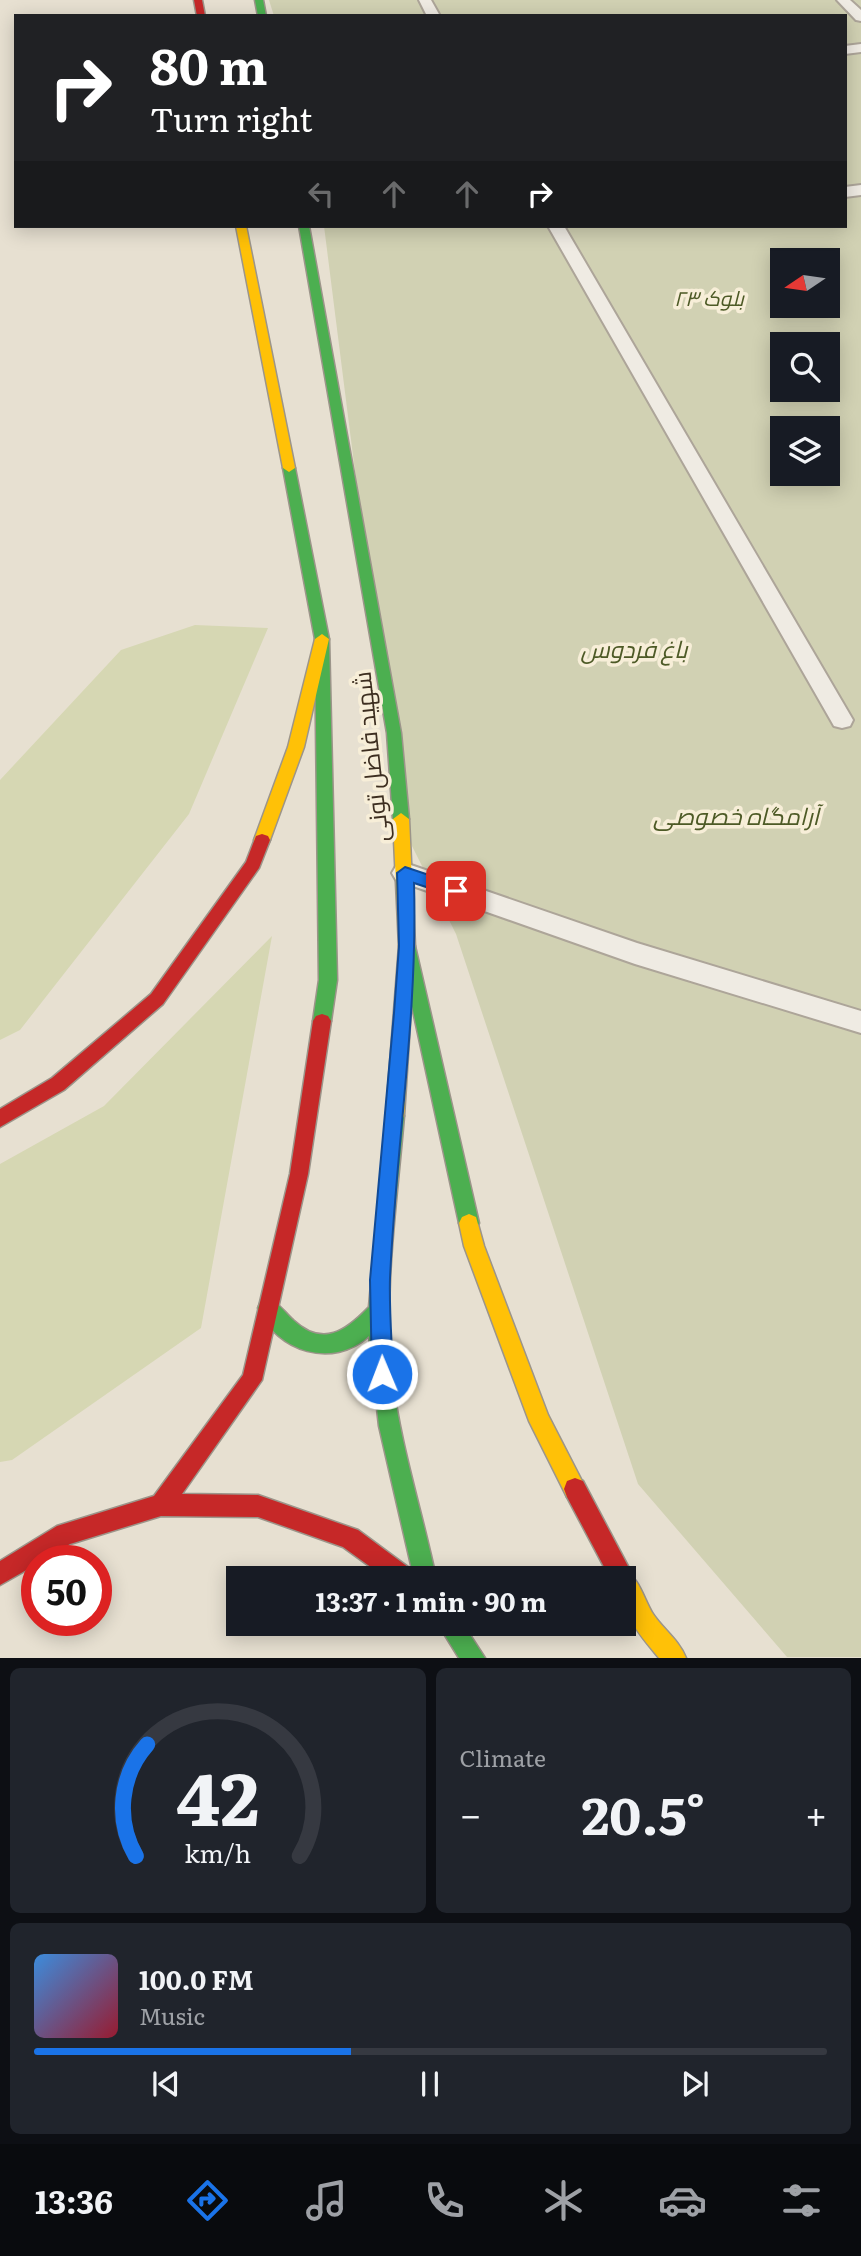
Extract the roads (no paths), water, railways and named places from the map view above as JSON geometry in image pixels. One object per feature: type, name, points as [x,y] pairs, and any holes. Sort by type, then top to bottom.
[{"type":"main road","name":"شهید فاضل تونی","points":[[161,1505],[252,1380],[299,1174],[328,980],[322,639],[242,228]]},
{"type":"main road","name":"شهید فاضل تونی","points":[[304,228],[394,733],[405,873],[407,946],[392,1161],[380,1280],[382,1374],[398,1475],[422,1566]]},
{"type":"main road","points":[[0,1119],[58,1084],[157,999],[253,864],[296,747],[322,639]]},
{"type":"main road","points":[[407,946],[474,1246],[540,1420],[615,1566]]},
{"type":"main road","points":[[268,1308],[287,1331],[301,1342],[321,1343],[349,1339],[381,1310]]},
{"type":"main road","points":[[0,1574],[65,1534],[161,1505],[258,1506],[350,1538],[388,1566]]},
{"type":"main road","points":[[636,1606],[646,1625],[675,1657]]},
{"type":"main road","points":[[459,1636],[474,1657]]},
{"type":"lane","points":[[843,0],[861,17]]},
{"type":"lane","points":[[561,228],[842,720]]},
{"type":"lane","points":[[405,873],[635,953],[861,1022]]},
{"type":"park label","name":"بلوک ۲۳","points":[[709,296]]},
{"type":"park label","name":"باغ فردوس","points":[[634,647]]},
{"type":"park label","name":"آرامگاه خصوصی","points":[[736,814]]}]
